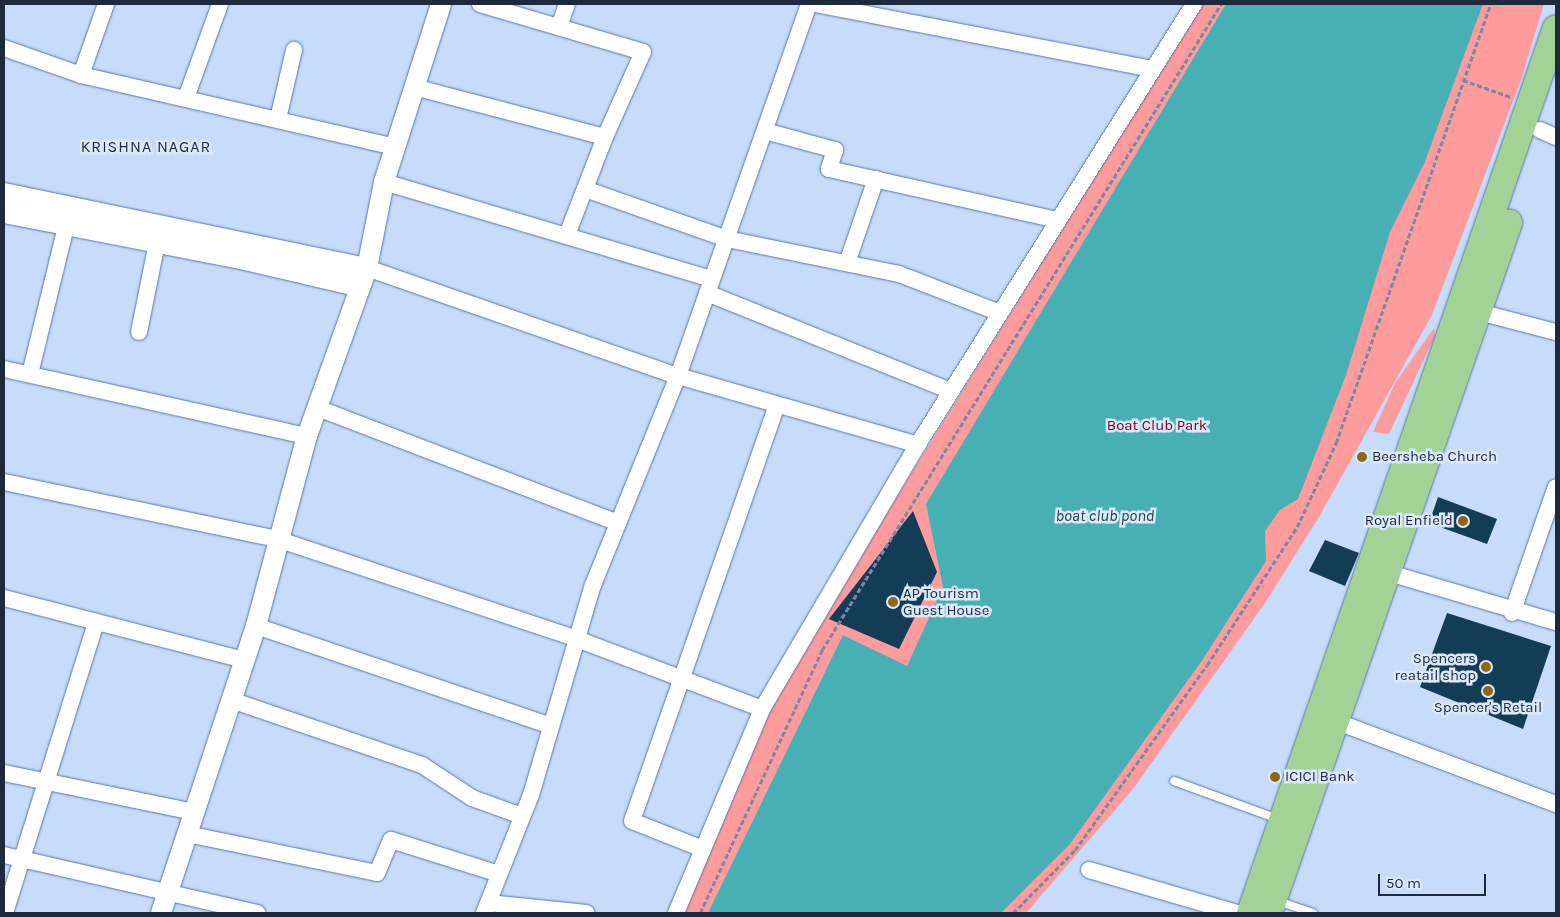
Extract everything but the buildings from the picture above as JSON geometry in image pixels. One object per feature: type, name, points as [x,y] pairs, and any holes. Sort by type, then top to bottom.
[{"type":"highway","points":[[1272,906],[1335,721],[1380,571],[1556,28]]},
{"type":"highway","points":[[1250,913],[1281,821],[1380,571],[1548,134],[1556,83]]},
{"type":"street","points":[[81,75],[106,4]]},
{"type":"street","points":[[186,98],[220,4]]},
{"type":"street","points":[[161,913],[256,626],[277,539],[307,436],[320,409],[367,268],[384,182],[441,4]]},
{"type":"street","points":[[480,4],[643,52],[605,137],[567,235]]},
{"type":"street","points":[[559,27],[568,4]]},
{"type":"street","points":[[586,913],[486,908],[522,816],[577,638],[618,523],[678,376],[810,4]]},
{"type":"street","points":[[815,4],[1153,69]]},
{"type":"street","points":[[676,913],[762,708],[918,445],[1057,220],[1194,4]]},
{"type":"street","points":[[4,48],[81,75],[396,146]]},
{"type":"street","points":[[278,119],[294,50]]},
{"type":"street","points":[[414,87],[605,137]]},
{"type":"street","points":[[764,131],[835,150],[829,169],[1057,220]]},
{"type":"street","points":[[847,264],[876,179]]},
{"type":"street","points":[[384,182],[567,235],[709,286],[952,391]]},
{"type":"street","points":[[585,188],[727,239],[899,274],[1000,313]]},
{"type":"street","points":[[4,193],[367,268],[678,376],[918,445]]},
{"type":"street","points":[[4,213],[157,242],[360,287]]},
{"type":"street","points":[[30,374],[66,226]]},
{"type":"street","points":[[139,332],[157,242]]},
{"type":"street","points":[[1479,312],[1556,332]]},
{"type":"street","points":[[4,369],[307,436]]},
{"type":"street","points":[[703,850],[632,821],[777,404]]},
{"type":"street","points":[[320,409],[618,523]]},
{"type":"street","points":[[4,482],[277,539],[577,638],[682,680],[762,708]]},
{"type":"street","points":[[1512,612],[1556,491]]},
{"type":"street","points":[[1380,571],[1512,612],[1556,622]]},
{"type":"street","points":[[4,598],[244,660]]},
{"type":"street","points":[[5,913],[24,859],[96,622]]},
{"type":"street","points":[[256,626],[549,725]]},
{"type":"street","points":[[231,700],[422,765],[472,798],[522,816]]},
{"type":"street","points":[[1335,721],[1556,804]]},
{"type":"street","points":[[4,773],[194,812]]},
{"type":"street","points":[[187,834],[378,873],[391,840],[499,874]]},
{"type":"street","points":[[4,855],[168,891],[257,913]]},
{"type":"street","points":[[1089,870],[1237,913]]},
{"type":"lane","points":[[1174,781],[1281,821]]},
{"type":"lane","points":[[1272,906],[1312,913]]},
{"type":"path","points":[[700,913],[822,650],[1221,4]]},
{"type":"path","points":[[1013,913],[1075,850],[1207,665],[1297,527],[1336,443],[1462,80],[1491,4]]},
{"type":"path","points":[[1462,80],[1520,100]]},
{"type":"green space","name":"boat club pond","points":[[1202,4],[1544,4],[1521,80],[1432,315],[1319,517],[1263,606],[1133,789],[1026,913],[680,913],[755,726]]},
{"type":"green space","points":[[1434,328],[1435,336],[1389,434],[1373,432],[1395,383]]},
{"type":"water","name":"boat club pond","points":[[1226,4],[1483,4],[1424,164],[1390,232],[1346,375],[1298,499],[1280,510],[1265,531],[1266,561],[1201,662],[1070,844],[1001,913],[708,913],[843,635],[907,666],[943,587],[926,504]]},
{"type":"place","name":"Beersheba Church","points":[[1362,457]]},
{"type":"place","name":"Royal Enfield","points":[[1463,521]]},
{"type":"place","name":"AP Tourism Guest House","points":[[893,602]]},
{"type":"place","name":"Spencers reatail shop","points":[[1486,667]]},
{"type":"place","name":"Spencer's Retail","points":[[1488,691]]},
{"type":"place","name":"ICICI Bank","points":[[1275,777]]},
{"type":"district","name":"KRISHNA NAGAR","points":[[146,147]]},
{"type":"park label","name":"Boat Club Park","points":[[1157,426]]}]
